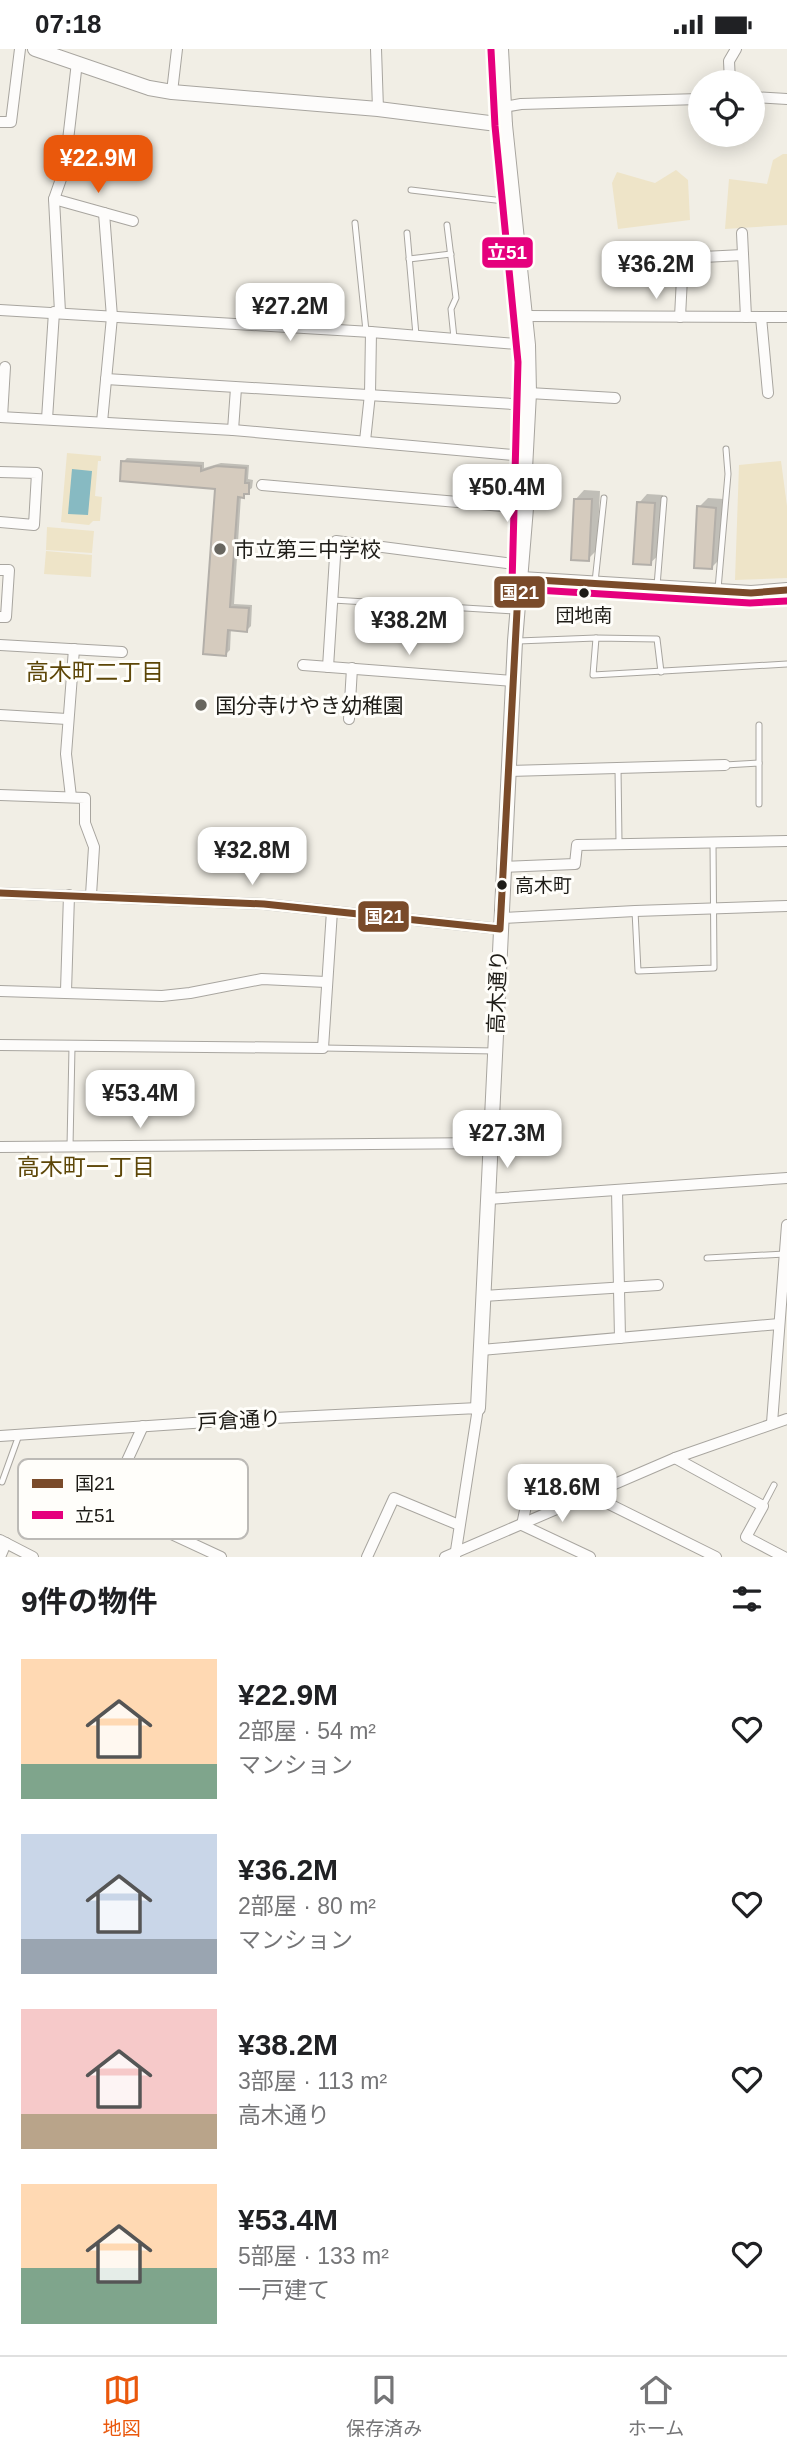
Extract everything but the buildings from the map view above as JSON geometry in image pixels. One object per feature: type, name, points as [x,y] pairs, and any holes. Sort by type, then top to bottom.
[{"type":"street","points":[[0,122],[11,122],[20,49]]},
{"type":"street","points":[[35,49],[149,88],[172,92],[378,109],[505,125]]},
{"type":"street","points":[[172,92],[177,49]]},
{"type":"street","points":[[376,49],[378,109]]},
{"type":"street","name":"高木通り","points":[[452,1556],[478,1408],[515,641],[526,509],[528,345],[512,202],[501,49]]},
{"type":"street","points":[[729,70],[729,61],[736,49]]},
{"type":"street","points":[[47,419],[57,312],[54,199],[67,149],[77,62]]},
{"type":"street","points":[[765,98],[787,99]]},
{"type":"street","points":[[504,107],[521,104],[688,99]]},
{"type":"street","points":[[54,199],[133,221]]},
{"type":"street","points":[[102,422],[112,317],[104,213]]},
{"type":"street","points":[[742,233],[746,317]]},
{"type":"street","points":[[680,317],[683,258],[743,255]]},
{"type":"street","points":[[0,310],[416,335],[528,345]]},
{"type":"street","points":[[525,316],[787,317]]},
{"type":"street","points":[[761,317],[768,393]]},
{"type":"street","points":[[365,440],[370,394],[368,332]]},
{"type":"street","points":[[5,367],[1,417],[233,430],[525,456]]},
{"type":"street","points":[[106,379],[370,394],[529,399],[615,398]]},
{"type":"street","points":[[233,430],[236,388]]},
{"type":"street","points":[[0,472],[37,474],[34,524],[0,522]]},
{"type":"street","points":[[262,485],[526,509]]},
{"type":"street","points":[[328,667],[336,541],[595,584],[751,593],[787,590]]},
{"type":"street","points":[[0,570],[9,570],[6,617],[0,617]]},
{"type":"street","points":[[0,645],[122,652]]},
{"type":"street","points":[[71,797],[66,754],[74,649]]},
{"type":"street","points":[[303,665],[513,681]]},
{"type":"street","points":[[349,719],[352,668]]},
{"type":"street","points":[[0,715],[68,719]]},
{"type":"street","points":[[509,771],[725,765]]},
{"type":"street","points":[[0,795],[85,798],[85,823],[94,847],[91,895]]},
{"type":"street","points":[[504,867],[575,865],[577,845],[619,842],[787,841]]},
{"type":"street","points":[[0,893],[264,904],[500,924],[635,911],[787,906]]},
{"type":"street","points":[[66,991],[69,895]]},
{"type":"street","points":[[0,1045],[323,1048],[332,911]]},
{"type":"street","points":[[0,991],[162,996],[262,979],[326,982]]},
{"type":"street","points":[[0,1147],[491,1143]]},
{"type":"street","points":[[488,1199],[787,1178]]},
{"type":"street","points":[[617,1190],[620,1338]]},
{"type":"street","points":[[772,1423],[782,1347],[779,1324],[787,1226]]},
{"type":"street","points":[[484,1296],[658,1285]]},
{"type":"street","points":[[481,1350],[779,1324]]},
{"type":"street","name":"戸倉通り","points":[[0,1436],[478,1408]]},
{"type":"street","points":[[452,1556],[675,1458],[787,1419]]},
{"type":"street","points":[[772,1423],[787,1431]]},
{"type":"street","points":[[128,1459],[144,1426]]},
{"type":"street","points":[[675,1458],[763,1506],[746,1537],[784,1557]]},
{"type":"street","points":[[589,1494],[716,1557]]},
{"type":"street","points":[[522,1525],[528,1496]]},
{"type":"street","points":[[367,1557],[394,1498],[459,1525]]},
{"type":"street","points":[[522,1525],[590,1557]]},
{"type":"street","points":[[182,1539],[221,1557]]},
{"type":"street","points":[[0,1557],[3,1542],[33,1557]]},
{"type":"lane","points":[[411,190],[512,202]]},
{"type":"lane","points":[[355,223],[368,332]]},
{"type":"lane","points":[[447,225],[456,298],[451,309],[454,338]]},
{"type":"lane","points":[[407,233],[416,335]]},
{"type":"lane","points":[[409,259],[451,254]]},
{"type":"lane","points":[[718,591],[728,474],[726,449]]},
{"type":"lane","points":[[525,478],[544,478]]},
{"type":"lane","points":[[595,584],[604,498]]},
{"type":"lane","points":[[656,587],[664,499]]},
{"type":"lane","points":[[333,600],[517,611]]},
{"type":"lane","points":[[596,638],[593,675],[787,664]]},
{"type":"lane","points":[[515,641],[657,639],[661,672]]},
{"type":"lane","points":[[759,725],[759,804]]},
{"type":"lane","points":[[725,765],[759,763]]},
{"type":"lane","points":[[618,768],[619,842]]},
{"type":"lane","points":[[635,911],[638,971],[714,968],[713,843]]},
{"type":"lane","points":[[71,1146],[72,1047]]},
{"type":"lane","points":[[323,1048],[495,1051]]},
{"type":"lane","points":[[707,1258],[785,1254]]},
{"type":"lane","points":[[2,1482],[19,1435]]},
{"type":"lane","points":[[763,1506],[774,1485]]},
{"type":"shaded area","points":[[787,154],[787,225],[725,229],[729,179],[767,184],[773,160]]},
{"type":"shaded area","points":[[676,170],[688,180],[690,220],[618,229],[612,183],[617,172],[655,183]]},
{"type":"shaded area","points":[[67,453],[101,456],[101,461],[98,461],[95,496],[102,497],[100,521],[93,521],[89,525],[61,522]]},
{"type":"shaded area","points":[[781,461],[787,506],[787,578],[735,580],[739,465]]},
{"type":"shaded area","points":[[47,527],[94,531],[92,553],[46,550]]},
{"type":"shaded area","points":[[46,551],[92,555],[91,577],[44,574]]},
{"type":"water","points":[[72,469],[92,471],[88,515],[68,514]]},
{"type":"transit line","name":"立51","points":[[491,50],[495,126],[518,362],[512,584],[520,589],[750,603],[787,601]]},
{"type":"transit line","name":"国21","points":[[0,893],[264,904],[500,929],[521,579],[751,593],[787,590]]},
{"type":"place","name":"市立第三中学校","points":[[220,549]]},
{"type":"place","name":"団地南","points":[[584,593]]},
{"type":"place","name":"国分寺けやき幼稚園","points":[[201,705]]},
{"type":"place","name":"高木町","points":[[502,885]]},
{"type":"district","name":"高木町二丁目","points":[[95,672]]},
{"type":"district","name":"高木町一丁目","points":[[86,1167]]}]
